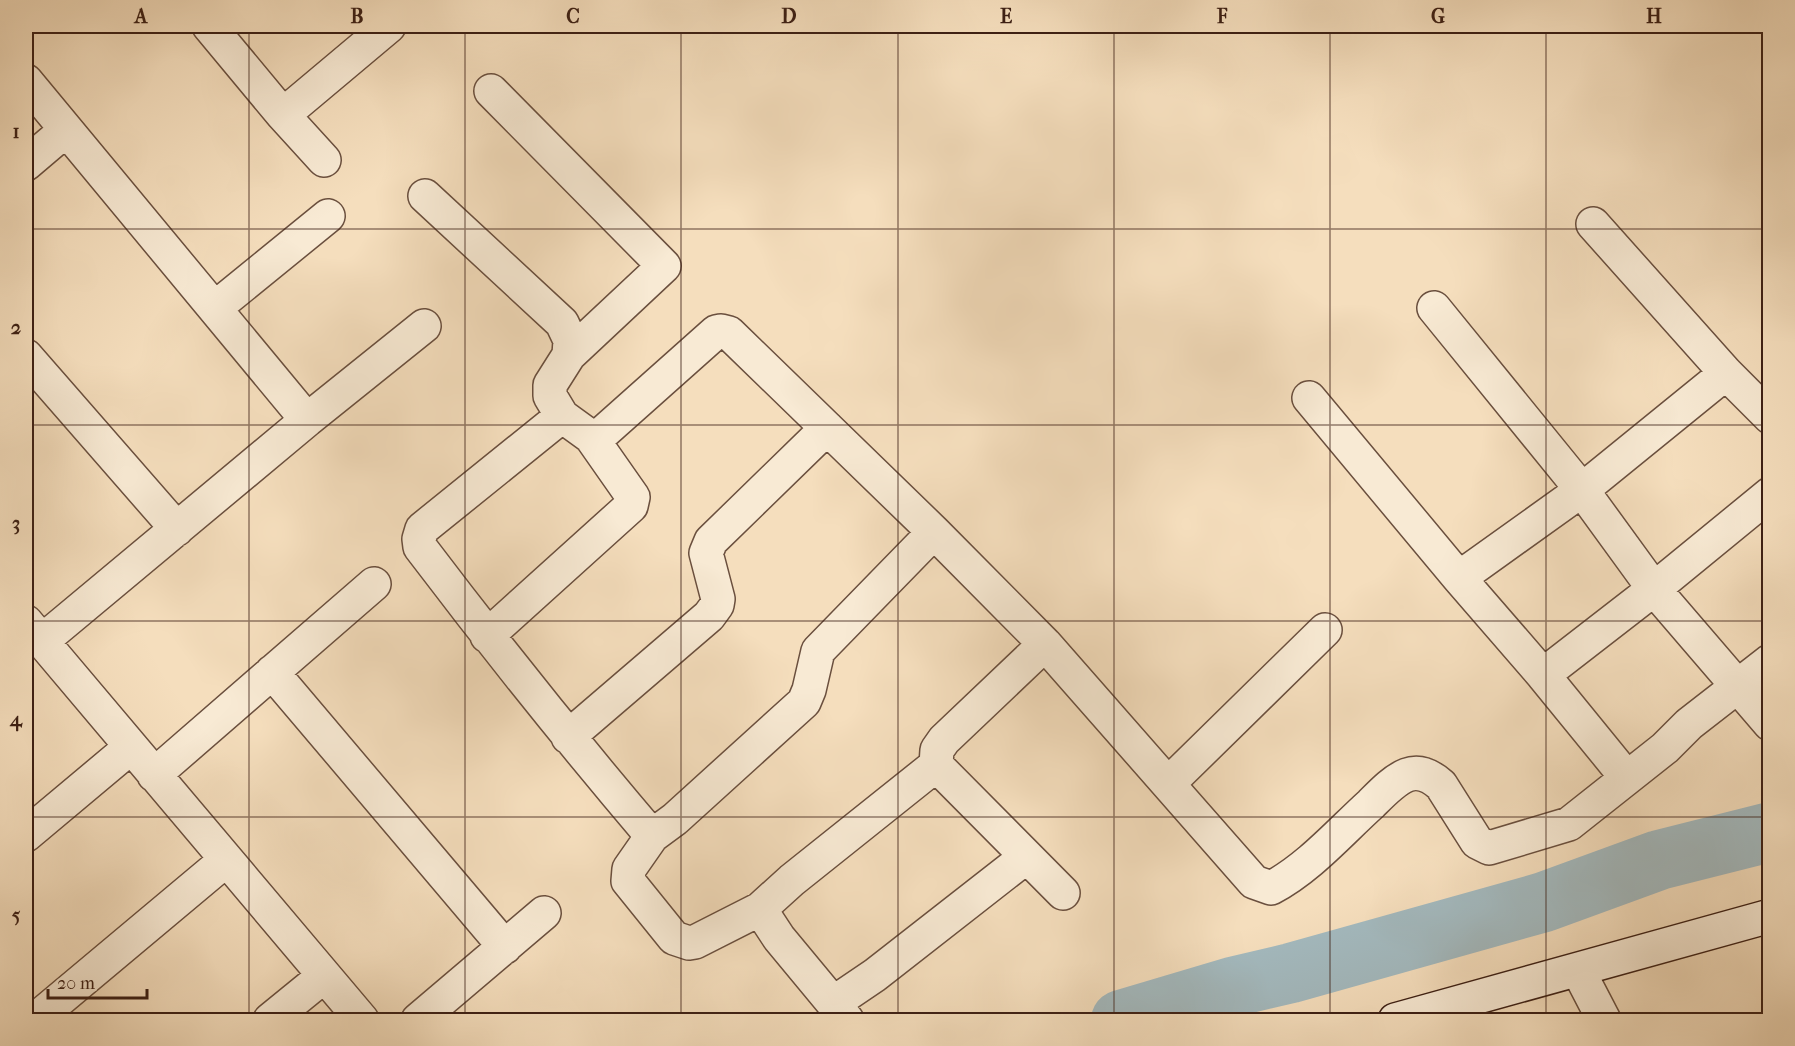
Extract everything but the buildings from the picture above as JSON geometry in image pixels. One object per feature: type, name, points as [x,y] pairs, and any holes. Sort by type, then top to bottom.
[{"type":"street","points":[[209,26],[283,115],[324,160]]},
{"type":"street","points":[[283,115],[389,26]]},
{"type":"street","points":[[26,81],[308,420]]},
{"type":"street","points":[[487,636],[631,506],[633,497],[591,437],[562,416],[550,396],[550,385],[569,355],[664,266],[491,91]]},
{"type":"street","points":[[26,164],[66,130]]},
{"type":"street","points":[[424,196],[562,323],[570,340],[569,355]]},
{"type":"street","points":[[215,308],[328,216]]},
{"type":"street","points":[[1593,224],[1726,373],[1770,417]]},
{"type":"street","points":[[1434,308],[1582,490],[1654,590],[1770,724]]},
{"type":"street","points":[[362,1020],[34,631],[177,528],[424,326]]},
{"type":"street","points":[[591,437],[597,438],[716,332],[729,333],[934,532],[1045,644],[1254,882],[1271,888],[1290,878],[1382,794],[1409,774],[1418,773],[1434,778],[1441,785],[1477,842],[1489,848],[1569,824],[1770,661]]},
{"type":"street","points":[[26,356],[177,528]]},
{"type":"street","points":[[1459,578],[1582,490],[1726,373]]},
{"type":"street","points":[[1309,398],[1543,675],[1626,778]]},
{"type":"street","points":[[562,416],[422,529],[418,539],[420,547],[487,636],[651,836]]},
{"type":"street","points":[[568,737],[709,616],[717,605],[718,599],[706,553],[711,540],[827,428]]},
{"type":"street","points":[[1543,675],[1654,590],[1770,494]]},
{"type":"street","points":[[934,532],[818,651],[804,702],[675,819],[651,836],[629,869],[628,881],[675,938],[689,943],[695,942],[760,909],[792,880],[936,765],[938,750],[944,740],[1045,644]]},
{"type":"street","points":[[154,775],[374,584]]},
{"type":"street","points":[[1168,784],[1325,630]]},
{"type":"street","points":[[272,672],[505,947]]},
{"type":"street","points":[[26,835],[131,747]]},
{"type":"street","points":[[936,765],[1063,893]]},
{"type":"street","points":[[839,1010],[844,996],[1026,857]]},
{"type":"street","points":[[35,1020],[226,860]]},
{"type":"street","points":[[760,909],[779,938],[839,1010]]},
{"type":"street","points":[[418,1020],[544,913]]},
{"type":"street","points":[[1395,1020],[1770,916]]},
{"type":"street","points":[[1578,970],[1604,1020]]},
{"type":"street","points":[[270,1020],[324,976]]},
{"type":"waterway","points":[[1121,1020],[1232,987],[1291,973],[1544,902],[1659,860],[1770,832]]}]
